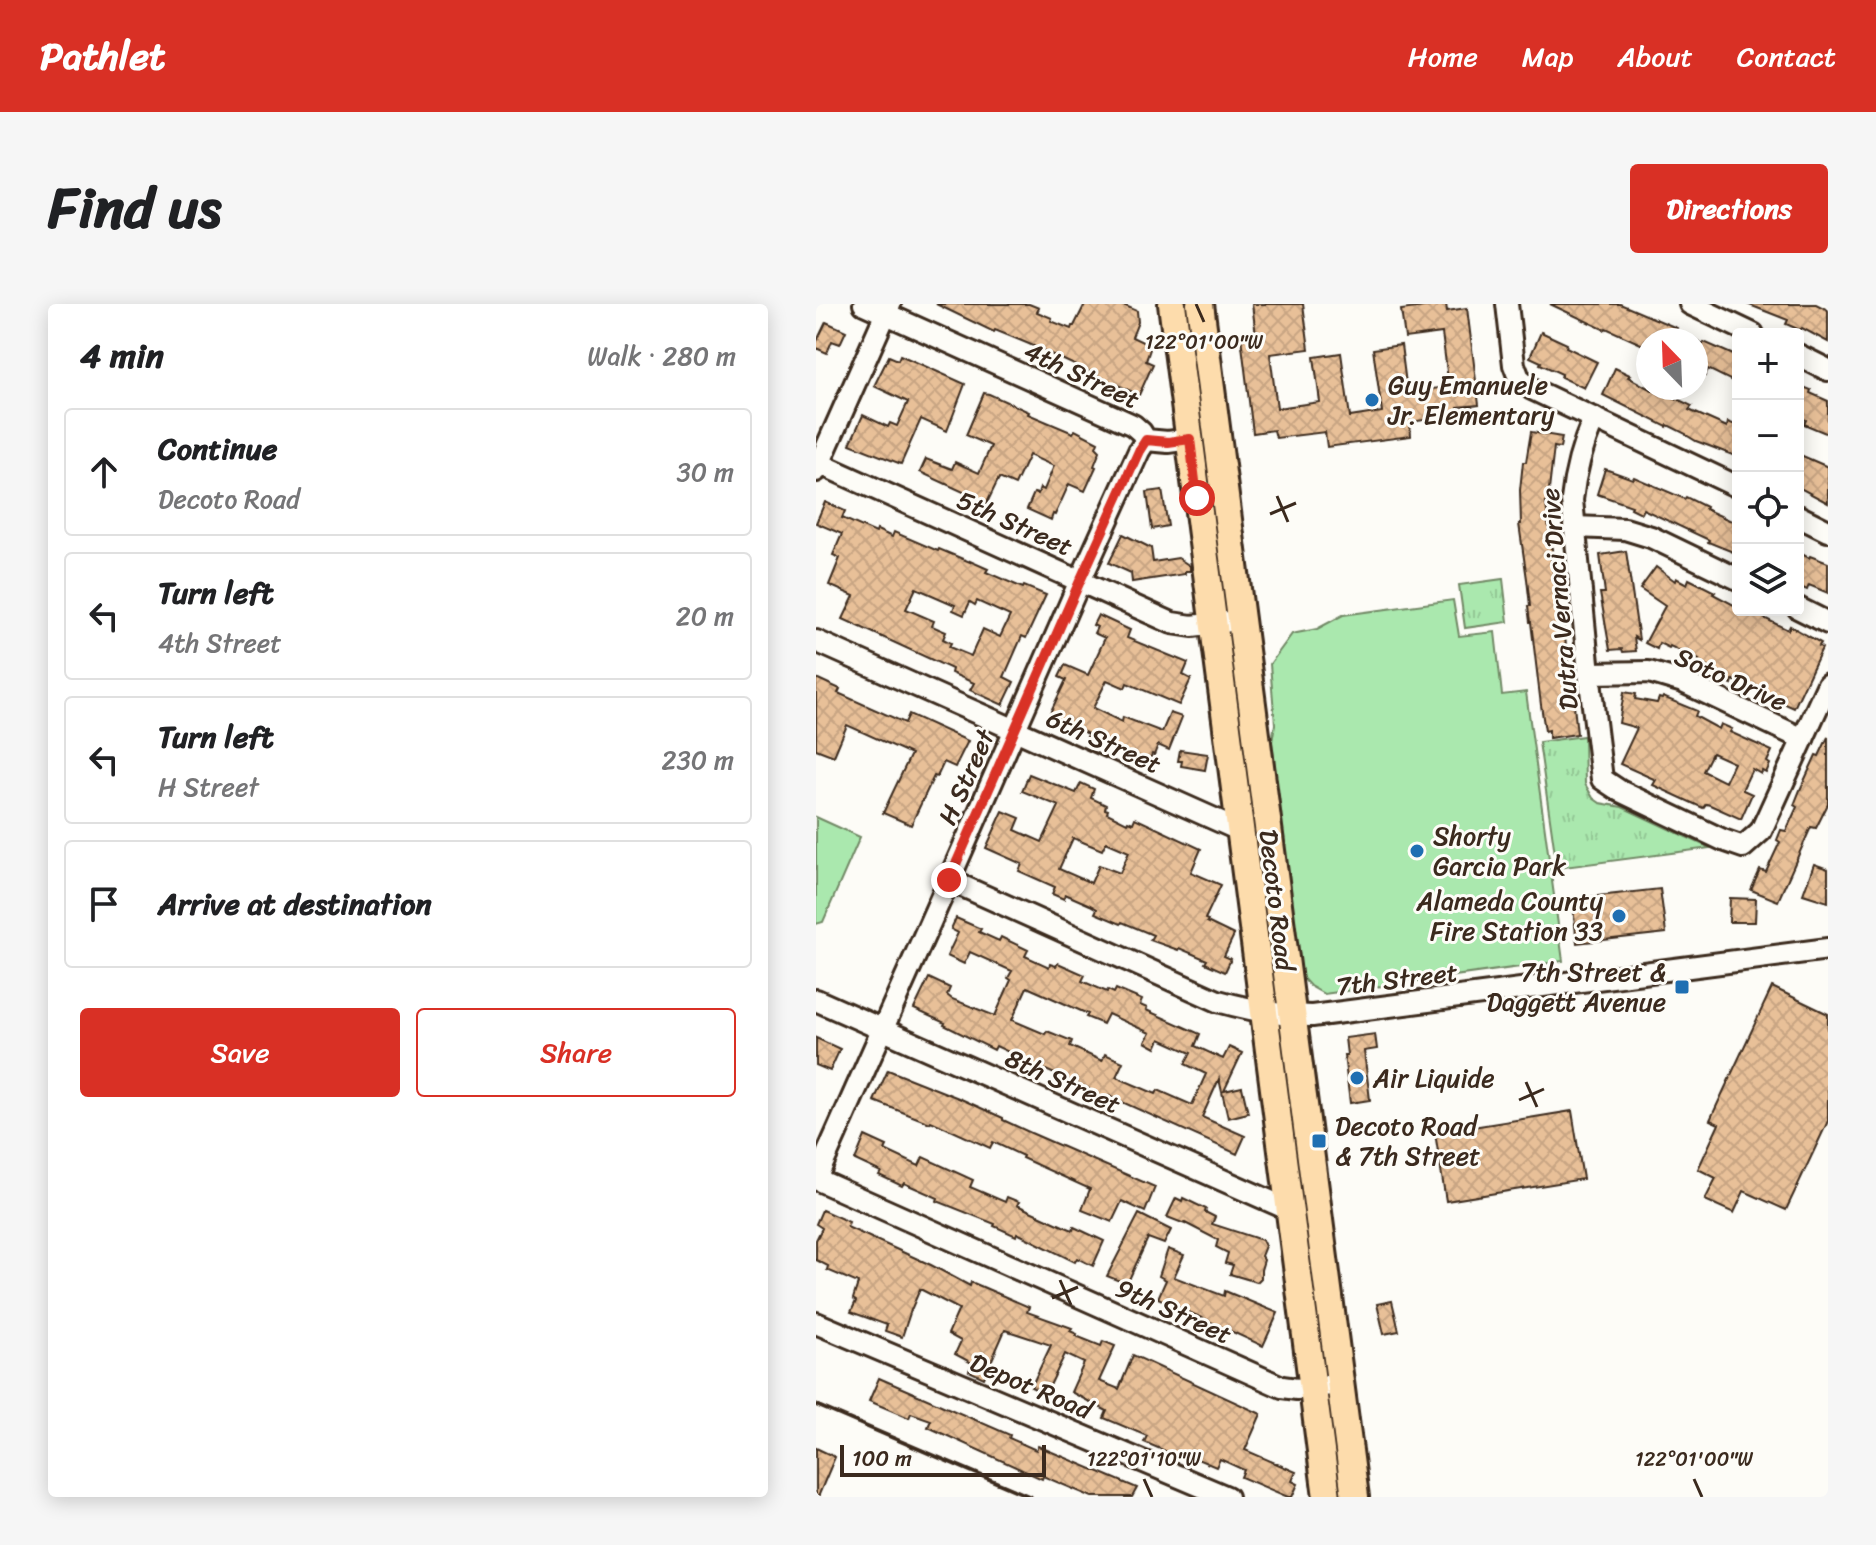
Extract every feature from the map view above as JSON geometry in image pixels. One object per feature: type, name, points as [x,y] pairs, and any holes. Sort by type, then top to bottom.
[{"type":"main road","name":"Decoto Road","points":[[1172,304],[1327,1497]]},
{"type":"main road","name":"Decoto Road","points":[[1200,304],[1355,1497]]},
{"type":"street","name":"4th Street","points":[[864,304],[888,309],[1133,425],[1146,440],[1168,442],[1190,439]]},
{"type":"street","points":[[1507,304],[1514,365],[1519,378],[1532,389],[1732,484]]},
{"type":"street","points":[[1690,304],[1740,328]]},
{"type":"street","points":[[817,466],[888,309]]},
{"type":"street","points":[[1804,358],[1828,370]]},
{"type":"street","name":"Dutra Vernaci Drive","points":[[1594,418],[1583,444],[1572,500],[1602,779],[1620,791],[1743,847],[1761,831],[1803,739]]},
{"type":"street","name":"H Street","points":[[816,1179],[1080,581],[1146,440]]},
{"type":"street","name":"5th Street","points":[[817,466],[1172,623],[1192,626],[1241,620]]},
{"type":"street","points":[[1804,519],[1828,531]]},
{"type":"street","points":[[1574,527],[1625,529],[1651,537],[1732,576]]},
{"type":"street","points":[[1804,611],[1828,623]]},
{"type":"street","name":"6th Street","points":[[816,641],[1239,830]]},
{"type":"street","name":"Soto Drive","points":[[1589,673],[1649,672],[1683,682],[1803,739]]},
{"type":"street","points":[[1803,739],[1828,684]]},
{"type":"street","name":"7th Street","points":[[949,880],[1218,1001],[1263,1013],[1292,1016],[1828,949]]},
{"type":"street","name":"8th Street","points":[[816,1000],[1290,1210]]},
{"type":"street","name":"9th Street","points":[[816,1179],[1282,1387],[1339,1384]]},
{"type":"street","name":"Depot Road","points":[[816,1323],[1227,1497]]},
{"type":"green space","points":[[1503,579],[1508,622],[1465,628],[1459,585]]},
{"type":"green space","name":"Shorty Garcia Park","points":[[1453,600],[1459,636],[1495,632],[1502,695],[1526,692],[1563,961],[1324,994],[1310,986],[1299,974],[1272,742],[1275,724],[1270,664],[1292,634],[1317,629],[1343,615]]},
{"type":"green space","points":[[1584,736],[1585,784],[1593,798],[1600,803],[1622,807],[1710,848],[1557,868],[1539,742]]},
{"type":"green space","points":[[816,817],[860,837],[823,922],[816,924]]},
{"type":"building","points":[[936,304],[1029,304],[1039,308],[1037,312],[1052,318],[1051,321],[1071,329],[1085,304],[1121,304],[1137,311],[1138,322],[1132,337],[1151,346],[1146,361],[1153,364],[1139,395]]},
{"type":"building","points":[[1252,304],[1303,304],[1309,349],[1270,354],[1277,408],[1320,402],[1314,357],[1341,353],[1350,417],[1382,412],[1373,349],[1401,345],[1407,392],[1449,387],[1442,333],[1405,338],[1401,310],[1446,304],[1447,311],[1467,308],[1479,405],[1458,407],[1459,415],[1410,422],[1411,436],[1327,447],[1325,432],[1276,438],[1274,430],[1253,433],[1241,337],[1256,335]]},
{"type":"building","points":[[1550,304],[1620,304],[1677,328],[1636,328],[1636,342]]},
{"type":"building","points":[[1747,304],[1816,304],[1828,310],[1828,342],[1804,328],[1786,324],[1788,320]]},
{"type":"building","points":[[826,322],[846,331],[840,344],[832,341],[827,353],[816,348]]},
{"type":"building","points":[[1541,332],[1597,362],[1584,388],[1530,357]]},
{"type":"building","points":[[1708,344],[1732,354],[1732,381],[1708,369]]},
{"type":"building","points":[[900,355],[965,384],[947,431],[921,419],[901,464],[850,444],[863,415],[888,427],[890,423],[897,426],[908,402],[874,386],[889,356],[898,360]]},
{"type":"building","points":[[1615,368],[1636,381],[1636,400],[1680,400],[1692,406],[1689,410],[1727,427],[1728,422],[1732,424],[1732,455],[1696,441],[1603,395]]},
{"type":"building","points":[[1804,387],[1828,401],[1828,434],[1804,424]]},
{"type":"building","points":[[984,393],[1098,442],[1096,447],[1100,451],[1096,467],[1085,491],[1069,484],[1051,520],[1027,509],[1034,493],[1038,494],[1040,488],[1044,490],[1054,466],[1029,455],[1015,485],[999,478],[986,505],[920,472],[926,459],[952,469],[955,462],[979,473],[991,446],[966,435]]},
{"type":"building","points":[[1531,432],[1562,437],[1560,448],[1554,447],[1549,503],[1546,503],[1554,558],[1551,559],[1569,668],[1565,669],[1568,697],[1573,696],[1577,734],[1549,738],[1541,705],[1519,524],[1523,462],[1526,462]]},
{"type":"building","points":[[1804,457],[1828,467],[1828,503],[1804,490]]},
{"type":"building","points":[[1605,469],[1686,497],[1732,521],[1732,552],[1643,509],[1641,513],[1632,506],[1597,494]]},
{"type":"building","points":[[1162,490],[1168,526],[1152,529],[1147,492]]},
{"type":"building","points":[[825,502],[845,511],[842,518],[876,533],[877,530],[892,537],[894,532],[1046,595],[1026,638],[1022,636],[1004,677],[1014,682],[1003,705],[970,690],[974,683],[951,673],[952,669],[843,619],[854,596],[829,585],[840,558],[833,555],[842,534],[816,523]],"holes":[[[916,588],[955,605],[953,610],[964,615],[970,602],[975,605],[977,601],[1010,616],[1000,637],[983,629],[971,656],[949,647],[951,643],[943,639],[946,632],[932,626],[934,621],[906,609]]]},
{"type":"building","points":[[1123,534],[1151,548],[1153,562],[1178,558],[1190,566],[1190,571],[1132,582],[1131,573],[1109,563]]},
{"type":"building","points":[[1626,551],[1639,640],[1634,637],[1636,651],[1623,652],[1622,649],[1610,650],[1600,593],[1605,593],[1600,555]]},
{"type":"building","points":[[1804,555],[1828,563],[1828,593],[1809,585],[1807,590],[1804,589]]},
{"type":"building","points":[[1656,567],[1675,581],[1676,578],[1687,584],[1689,579],[1715,592],[1713,594],[1732,604],[1732,616],[1765,616],[1788,630],[1790,626],[1821,643],[1819,646],[1822,648],[1794,708],[1770,697],[1768,701],[1757,695],[1758,691],[1733,680],[1732,684],[1721,679],[1724,674],[1670,646],[1659,643],[1657,649],[1645,643],[1665,606],[1640,589]]},
{"type":"building","points":[[1098,615],[1130,630],[1127,638],[1188,663],[1183,675],[1191,679],[1179,705],[1127,683],[1125,688],[1107,680],[1093,708],[1122,722],[1123,717],[1162,732],[1170,713],[1182,717],[1169,750],[1158,745],[1149,761],[1103,742],[1100,747],[1086,740],[1088,734],[1049,715],[1066,680],[1059,677],[1065,665],[1088,675],[1105,638],[1094,633],[1097,627],[1093,625]]},
{"type":"building","points":[[816,678],[840,689],[838,693],[905,723],[909,714],[968,741],[955,767],[944,762],[937,777],[934,776],[911,825],[883,813],[911,754],[847,725],[834,756],[816,749]]},
{"type":"building","points":[[1624,692],[1636,694],[1635,699],[1657,703],[1663,697],[1697,711],[1695,716],[1719,729],[1721,724],[1732,729],[1730,732],[1772,751],[1767,762],[1770,764],[1766,773],[1752,769],[1743,790],[1752,794],[1741,819],[1710,805],[1706,804],[1703,808],[1653,785],[1656,780],[1620,764],[1637,728],[1619,723]],"holes":[[[1712,753],[1734,763],[1725,782],[1703,771]]]},
{"type":"building","points":[[1828,737],[1828,804],[1816,828],[1811,827],[1778,901],[1751,890],[1760,870],[1766,872],[1780,842],[1777,840],[1781,830],[1786,831],[1797,807],[1794,805],[1800,790]]},
{"type":"building","points":[[1180,750],[1208,754],[1205,770],[1181,766],[1182,761],[1178,761]]},
{"type":"building","points":[[1029,774],[1076,793],[1081,783],[1094,789],[1091,798],[1106,805],[1107,813],[1127,823],[1133,823],[1135,818],[1201,849],[1191,872],[1221,885],[1205,919],[1234,935],[1224,956],[1231,959],[1225,972],[1179,948],[1150,940],[1153,935],[1095,913],[1097,909],[1090,905],[1065,894],[1064,899],[1052,894],[1055,887],[1019,871],[1022,864],[986,848],[1003,811],[1020,818],[1015,830],[1042,842],[1059,806],[1022,791]],"holes":[[[1073,838],[1102,850],[1106,842],[1129,852],[1120,873],[1099,865],[1091,883],[1059,869]]]},
{"type":"building","points":[[1814,864],[1828,869],[1828,902],[1803,894]]},
{"type":"building","name":"Alameda County Fire Station 33","points":[[1660,889],[1666,933],[1577,943],[1572,899]]},
{"type":"building","points":[[1730,898],[1756,899],[1755,922],[1729,922]]},
{"type":"building","points":[[956,918],[999,941],[1001,937],[1028,950],[1025,956],[1049,967],[1058,963],[1085,975],[1082,981],[1107,992],[1114,993],[1116,989],[1142,1000],[1140,1005],[1146,1010],[1200,1034],[1195,1046],[1223,1059],[1229,1047],[1242,1053],[1224,1091],[1242,1087],[1248,1113],[1228,1118],[1219,1079],[1202,1117],[1245,1136],[1237,1154],[1109,1096],[1107,1100],[996,1046],[994,1050],[914,1009],[929,978],[950,988],[947,995],[952,999],[995,1016],[1012,971],[970,952],[964,964],[947,956],[958,933],[951,929]],"holes":[[[1027,987],[1088,1014],[1086,1017],[1103,1024],[1108,1014],[1150,1033],[1145,1042],[1156,1048],[1160,1039],[1191,1053],[1185,1064],[1206,1074],[1192,1105],[1116,1077],[1123,1062],[1105,1054],[1102,1061],[1070,1046],[1072,1041],[1012,1020]]]},
{"type":"building","points":[[1772,987],[1828,1014],[1828,1121],[1786,1210],[1744,1191],[1734,1213],[1705,1200],[1716,1178],[1698,1169],[1719,1124],[1710,1120]]},
{"type":"building","name":"Air Liquide","points":[[1375,1034],[1377,1049],[1364,1051],[1370,1100],[1350,1103],[1345,1038]]},
{"type":"building","points":[[816,1038],[840,1049],[830,1071],[816,1065]]},
{"type":"building","points":[[888,1070],[961,1099],[1155,1187],[1145,1212],[1122,1201],[1112,1222],[1082,1210],[1090,1189],[993,1142],[990,1148],[931,1121],[874,1101]]},
{"type":"building","points":[[1572,1111],[1583,1179],[1446,1201],[1435,1133]]},
{"type":"building","points":[[865,1136],[887,1146],[885,1150],[919,1166],[923,1157],[973,1180],[970,1187],[1005,1202],[1007,1197],[1019,1202],[1017,1205],[1063,1226],[1073,1230],[1074,1227],[1104,1241],[1093,1266],[1077,1258],[1075,1262],[1017,1233],[1016,1236],[995,1224],[937,1201],[938,1198],[879,1175],[881,1172],[855,1160]]},
{"type":"building","points":[[1176,1198],[1182,1201],[1183,1198],[1206,1209],[1205,1212],[1215,1217],[1212,1224],[1262,1240],[1265,1246],[1261,1256],[1264,1260],[1261,1278],[1257,1282],[1230,1274],[1233,1265],[1225,1263],[1228,1253],[1216,1247],[1218,1240],[1167,1217]]},
{"type":"building","points":[[822,1210],[849,1222],[847,1227],[970,1286],[971,1282],[1029,1307],[1027,1312],[1072,1328],[1070,1331],[1076,1336],[1101,1346],[1103,1341],[1115,1346],[1099,1381],[1119,1389],[1133,1355],[1261,1414],[1245,1450],[1296,1472],[1292,1481],[1298,1484],[1292,1497],[1241,1477],[1244,1470],[1220,1459],[1216,1467],[1181,1452],[1179,1457],[1144,1442],[1147,1436],[1104,1418],[1107,1411],[1071,1392],[1084,1363],[1065,1354],[1046,1394],[1031,1387],[1051,1345],[1005,1330],[984,1378],[969,1371],[972,1363],[955,1354],[961,1341],[948,1334],[959,1309],[920,1289],[902,1337],[885,1331],[887,1325],[851,1312],[858,1283],[827,1270],[828,1266],[816,1260],[816,1240],[822,1228],[816,1224]]},
{"type":"building","points":[[1139,1214],[1171,1230],[1164,1244],[1148,1238],[1127,1284],[1107,1276]]},
{"type":"building","points":[[1168,1249],[1184,1255],[1174,1277],[1224,1296],[1225,1291],[1278,1313],[1263,1346],[1158,1298],[1166,1280],[1159,1276]]},
{"type":"building","points":[[1392,1301],[1399,1331],[1384,1334],[1377,1304]]},
{"type":"building","points":[[879,1378],[1010,1435],[1009,1438],[1036,1450],[1038,1446],[1137,1488],[1132,1497],[1092,1497],[1043,1476],[1042,1479],[928,1427],[931,1420],[911,1413],[909,1418],[869,1401]]},
{"type":"building","points":[[816,1448],[835,1457],[818,1497],[816,1497]]},
{"type":"railway","points":[[816,1405],[1031,1497]]},
{"type":"place","name":"Guy Emanuele Jr. Elementary","points":[[1372,400]]},
{"type":"place","name":"Shorty Garcia Park","points":[[1417,851]]},
{"type":"place","name":"Alameda County Fire Station 33","points":[[1619,916]]},
{"type":"place","name":"7th Street & Daggett Avenue","points":[[1682,987]]},
{"type":"place","name":"Air Liquide","points":[[1357,1078]]},
{"type":"place","name":"Decoto Road & 7th Street","points":[[1319,1141]]},
{"type":"route","points":[[949,880],[1080,581],[1146,440],[1168,442],[1190,439],[1197,498]]}]
